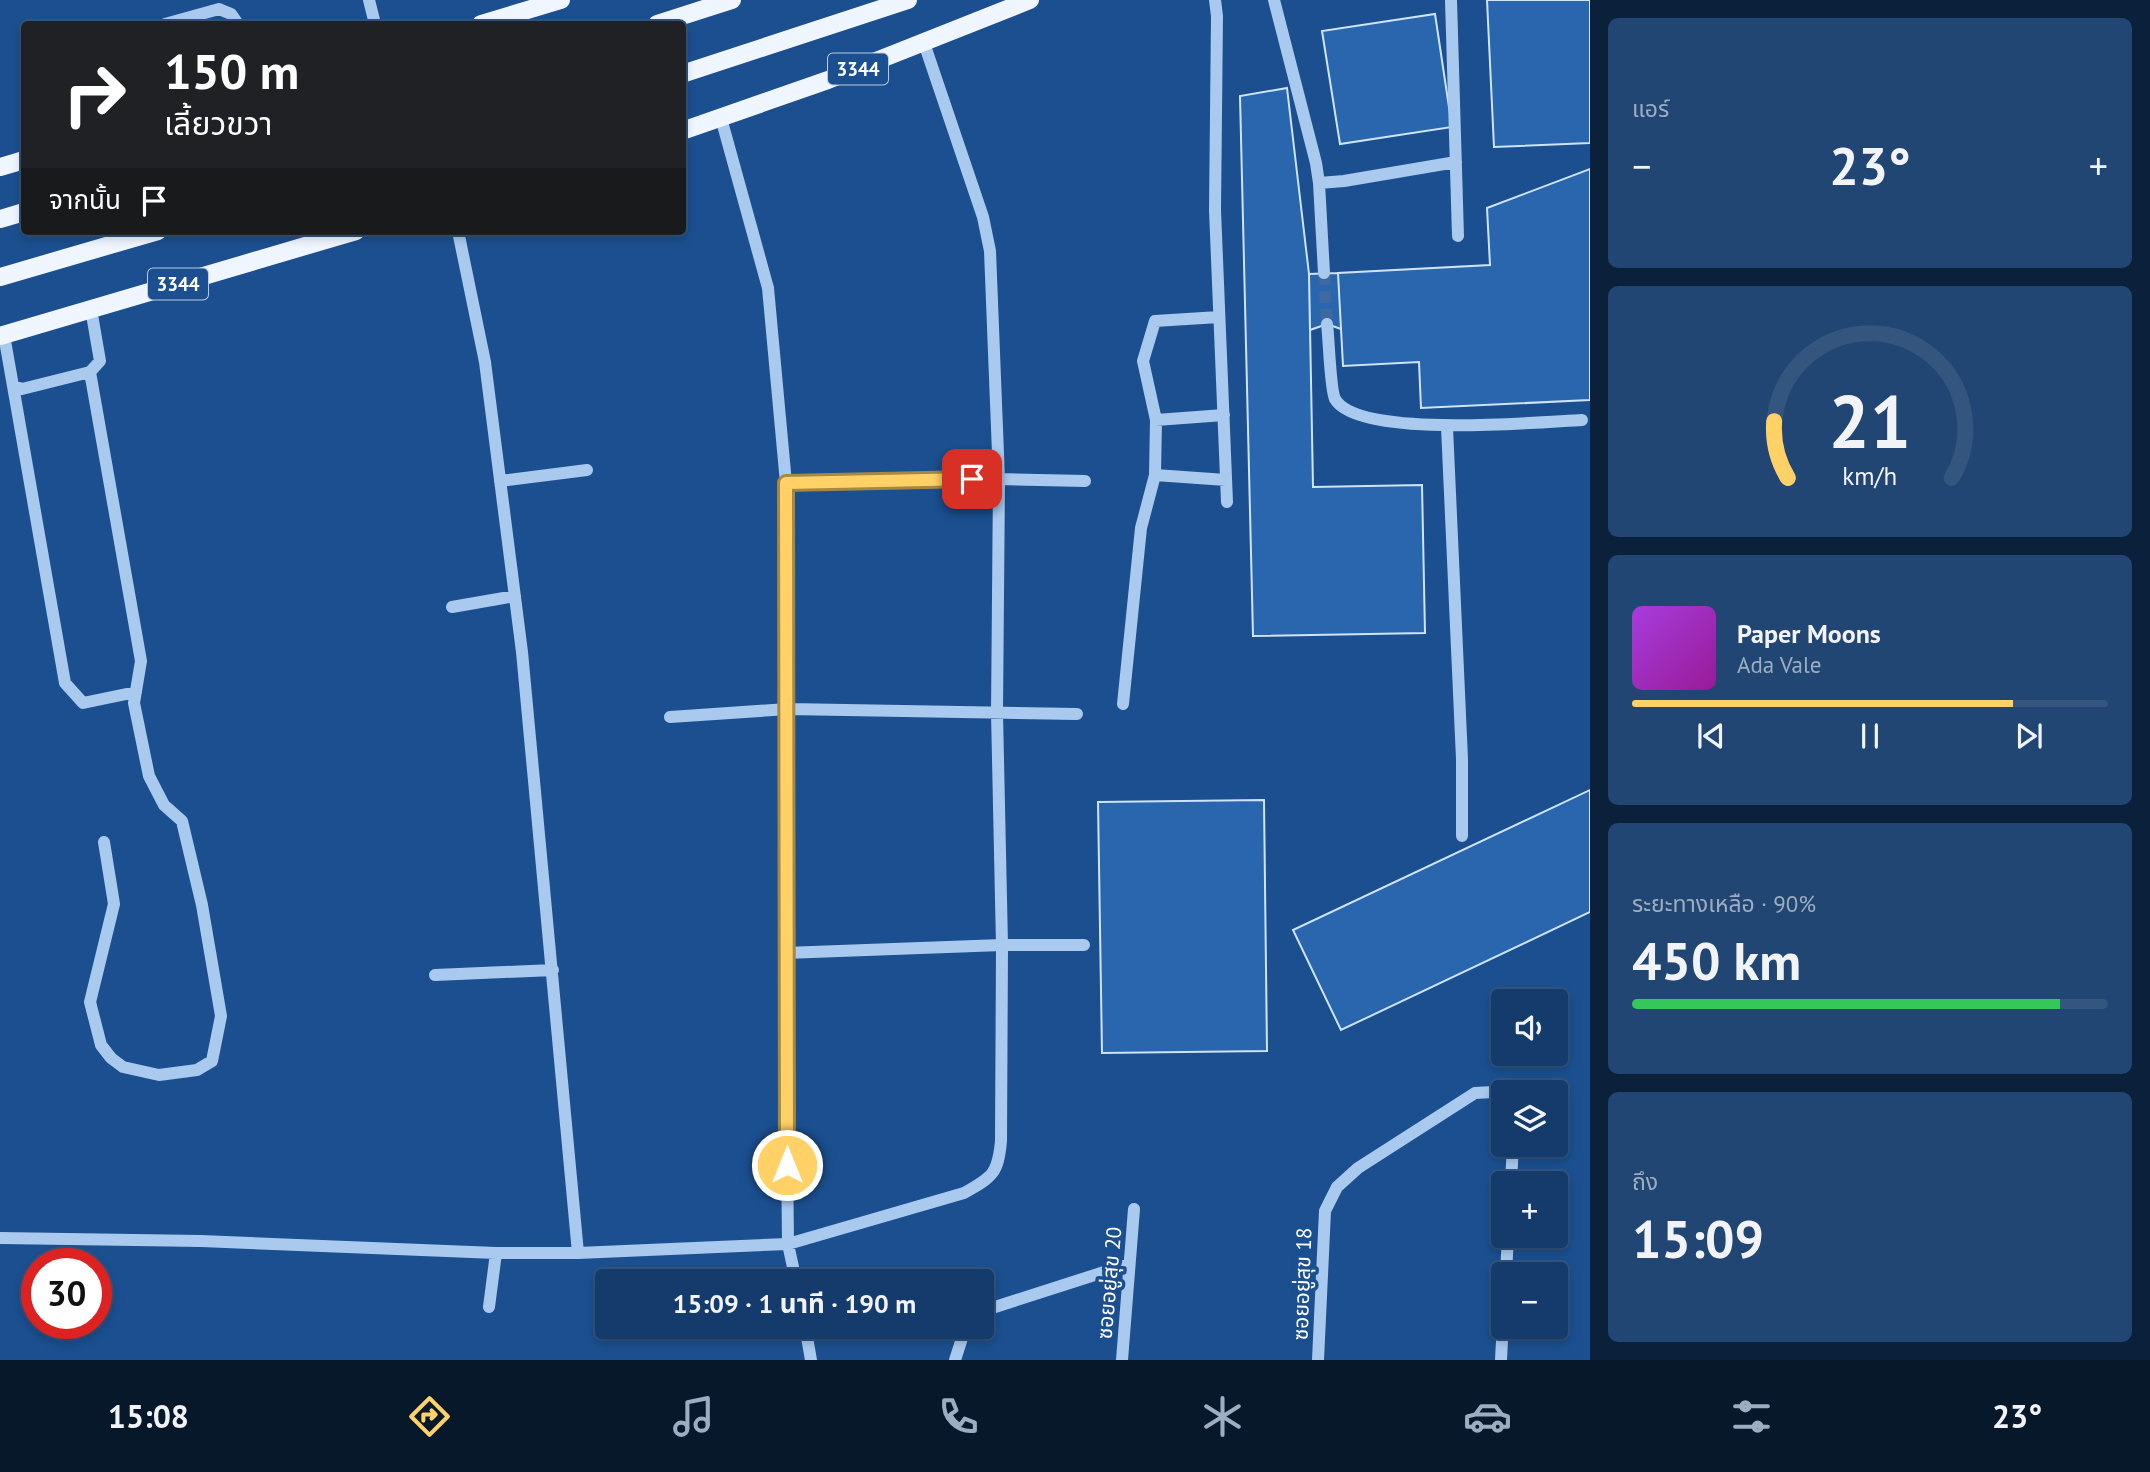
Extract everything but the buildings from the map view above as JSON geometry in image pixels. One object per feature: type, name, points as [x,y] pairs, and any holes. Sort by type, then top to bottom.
[{"type":"main road","points":[[491,21],[561,0]]},
{"type":"main road","points":[[666,21],[732,0]]},
{"type":"main road","name":"3344","points":[[686,73],[908,0]]},
{"type":"main road","name":"3344","points":[[686,130],[924,44],[1030,0]]},
{"type":"main road","points":[[0,167],[21,161]]},
{"type":"main road","points":[[0,219],[21,213]]},
{"type":"main road","points":[[0,277],[144,235]]},
{"type":"main road","name":"3344","points":[[2,336],[342,235]]},
{"type":"street","points":[[369,0],[374,21]]},
{"type":"street","points":[[1215,0],[1214,210],[1227,502]]},
{"type":"street","points":[[1274,0],[1316,163],[1324,273]]},
{"type":"street","points":[[1451,0],[1458,236]]},
{"type":"street","points":[[173,21],[218,4],[236,21]]},
{"type":"street","points":[[0,1238],[201,1241],[578,1254],[788,1244],[964,1193],[987,1180],[999,1163],[1001,1141],[1002,945],[997,713],[999,479],[990,251],[983,216],[924,44]]},
{"type":"street","points":[[721,118],[768,288],[786,483],[788,709],[785,953],[788,1244],[793,1269]]},
{"type":"street","points":[[1319,183],[1456,162]]},
{"type":"street","points":[[459,235],[485,362],[515,596],[553,970],[578,1254]]},
{"type":"street","points":[[13,386],[23,389],[90,372],[100,361],[91,309]]},
{"type":"street","points":[[1122,704],[1140,528],[1155,475],[1156,420],[1143,361],[1155,321],[1219,317]]},
{"type":"street","points":[[1327,324],[1334,398],[1345,409],[1366,417],[1447,427],[1581,420]]},
{"type":"street","points":[[2,336],[65,684],[83,703],[136,692]]},
{"type":"street","points":[[90,372],[141,661],[134,704],[149,776],[164,805],[181,821],[202,905],[221,1016],[212,1061],[197,1070],[159,1075],[123,1067],[111,1058],[101,1045],[90,1002],[114,904],[104,842]]},
{"type":"street","points":[[1156,420],[1224,415]]},
{"type":"street","points":[[1447,427],[1462,760],[1462,836]]},
{"type":"street","points":[[500,481],[587,470]]},
{"type":"street","points":[[1155,475],[1226,480]]},
{"type":"street","points":[[786,483],[999,479],[1085,481]]},
{"type":"street","points":[[452,607],[515,596]]},
{"type":"street","points":[[670,717],[788,709],[1077,714]]},
{"type":"street","points":[[785,953],[1002,945],[1084,945]]},
{"type":"street","points":[[435,975],[553,970]]},
{"type":"street","name":"ซอยอยู่สุข 18","points":[[1318,1360],[1325,1211],[1337,1187],[1359,1168],[1475,1093],[1491,1092]]},
{"type":"street","name":"ซอยอยู่สุข 20","points":[[1122,1360],[1134,1209]]},
{"type":"street","points":[[488,1307],[496,1253]]},
{"type":"street","points":[[994,1307],[1129,1264]]},
{"type":"street","points":[[807,1339],[811,1360]]},
{"type":"street","points":[[955,1360],[962,1339]]},
{"type":"street","points":[[1501,1360],[1502,1339]]},
{"type":"tunnel","points":[[1324,273],[1327,324]]},
{"type":"route","points":[[787,1165],[786,483],[972,479]]}]
